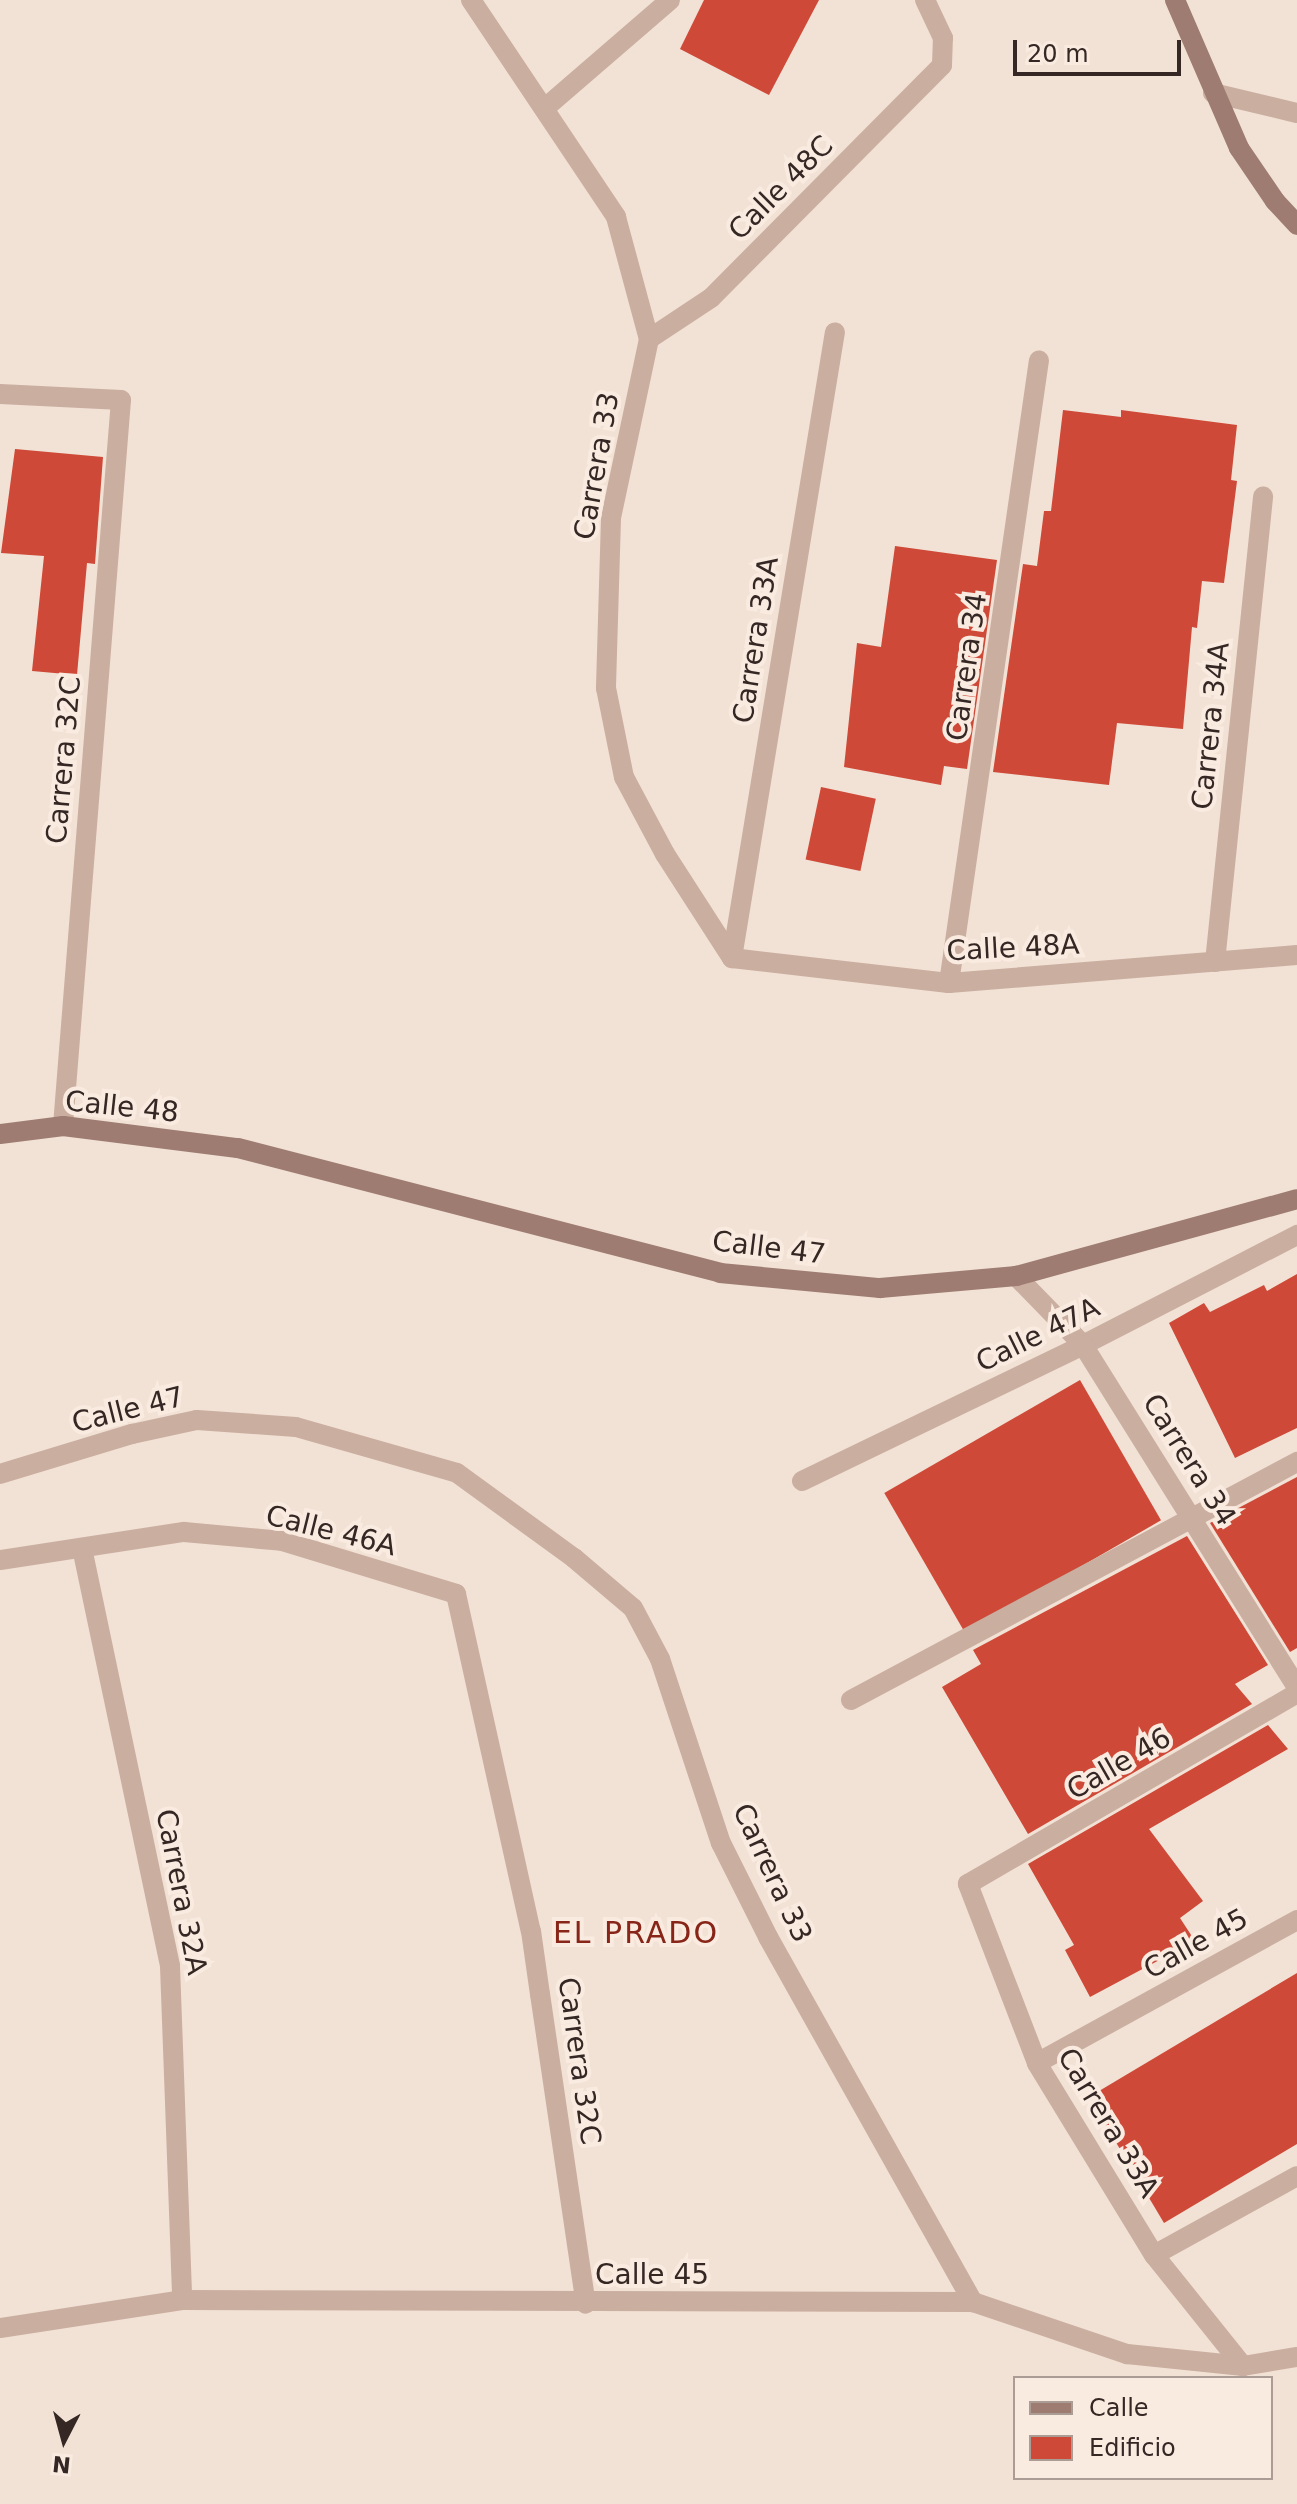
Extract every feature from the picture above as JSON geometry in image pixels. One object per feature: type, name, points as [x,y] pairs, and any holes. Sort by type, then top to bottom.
[{"type":"main road","points":[[1175,0],[1239,148],[1275,201],[1297,225]]},
{"type":"main road","name":"Calle 48","points":[[0,1134],[63,1126],[238,1148]]},
{"type":"main road","name":"Calle 47","points":[[238,1148],[720,1273],[880,1288],[1016,1276],[1297,1199]]},
{"type":"street","name":"Carrera 33","points":[[471,0],[616,217],[649,339],[611,518],[606,688],[624,777],[665,854],[732,958]]},
{"type":"street","points":[[545,108],[670,0]]},
{"type":"street","name":"Calle 48C","points":[[649,339],[711,298],[942,65],[943,38],[925,0]]},
{"type":"street","points":[[1213,93],[1297,113]]},
{"type":"street","name":"Carrera 33A","points":[[732,958],[835,332]]},
{"type":"street","name":"Carrera 34","points":[[949,983],[1039,360]]},
{"type":"street","name":"Carrera 32C","points":[[0,394],[121,400],[63,1126]]},
{"type":"street","name":"Carrera 34A","points":[[1215,962],[1263,496]]},
{"type":"street","name":"Calle 48A","points":[[732,958],[949,983],[1297,955]]},
{"type":"street","name":"Calle 47A","points":[[802,1481],[1083,1345],[1297,1235]]},
{"type":"street","name":"Carrera 34","points":[[1016,1276],[1083,1345],[1297,1687]]},
{"type":"street","name":"Calle 47","points":[[0,1474],[132,1434],[197,1420],[296,1427],[457,1473]]},
{"type":"street","points":[[851,1700],[1297,1462]]},
{"type":"street","name":"Carrera 33","points":[[457,1473],[574,1558],[633,1608],[660,1659],[721,1843],[768,1937],[973,2302]]},
{"type":"street","name":"Calle 46A","points":[[0,1560],[184,1532],[282,1541],[456,1594]]},
{"type":"street","name":"Carrera 32A","points":[[82,1548],[170,1966],[182,2300]]},
{"type":"street","name":"Carrera 32C","points":[[456,1594],[531,1931],[586,2304]]},
{"type":"street","name":"Calle 46","points":[[968,1884],[1297,1693]]},
{"type":"street","name":"Carrera 33A","points":[[968,1884],[1037,2063],[1154,2255],[1243,2366]]},
{"type":"street","name":"Calle 45","points":[[1037,2063],[1297,1920]]},
{"type":"street","points":[[1154,2255],[1297,2176]]},
{"type":"street","name":"Calle 45","points":[[0,2328],[182,2300],[397,2298],[586,2304],[973,2302],[1127,2354],[1243,2366],[1297,2357]]},
{"type":"building","points":[[704,0],[819,0],[769,95],[680,49]]},
{"type":"building","points":[[1063,410],[1121,417],[1121,410],[1237,425],[1231,480],[1237,481],[1224,583],[1202,581],[1197,628],[1192,627],[1183,729],[1117,723],[1109,785],[993,772],[1023,564],[1037,566],[1044,511],[1051,511]]},
{"type":"building","points":[[15,449],[103,457],[95,564],[87,563],[77,675],[32,671],[44,556],[1,553]]},
{"type":"building","points":[[895,546],[997,560],[967,769],[944,766],[941,785],[844,767],[857,643],[881,647]]},
{"type":"building","points":[[821,787],[876,799],[860,871],[806,859]]},
{"type":"building","points":[[1297,1274],[1297,1428],[1235,1458],[1169,1323],[1204,1303],[1210,1312],[1264,1285],[1267,1291]]},
{"type":"building","points":[[1080,1380],[1161,1520],[965,1633],[884,1493]]},
{"type":"building","points":[[1297,1477],[1297,1648],[1290,1652],[1210,1523]]},
{"type":"building","points":[[1187,1536],[1268,1665],[1235,1684],[1252,1704],[1028,1834],[942,1687],[981,1664],[973,1650]]},
{"type":"building","points":[[1268,1725],[1288,1749],[1149,1829],[1203,1901],[1180,1918],[1195,1941],[1090,1997],[1065,1950],[1074,1945],[1028,1864]]},
{"type":"building","points":[[1297,1973],[1297,2144],[1164,2223],[1089,2097]]},
{"type":"district","name":"EL PRADO","points":[[636,1933]]}]
